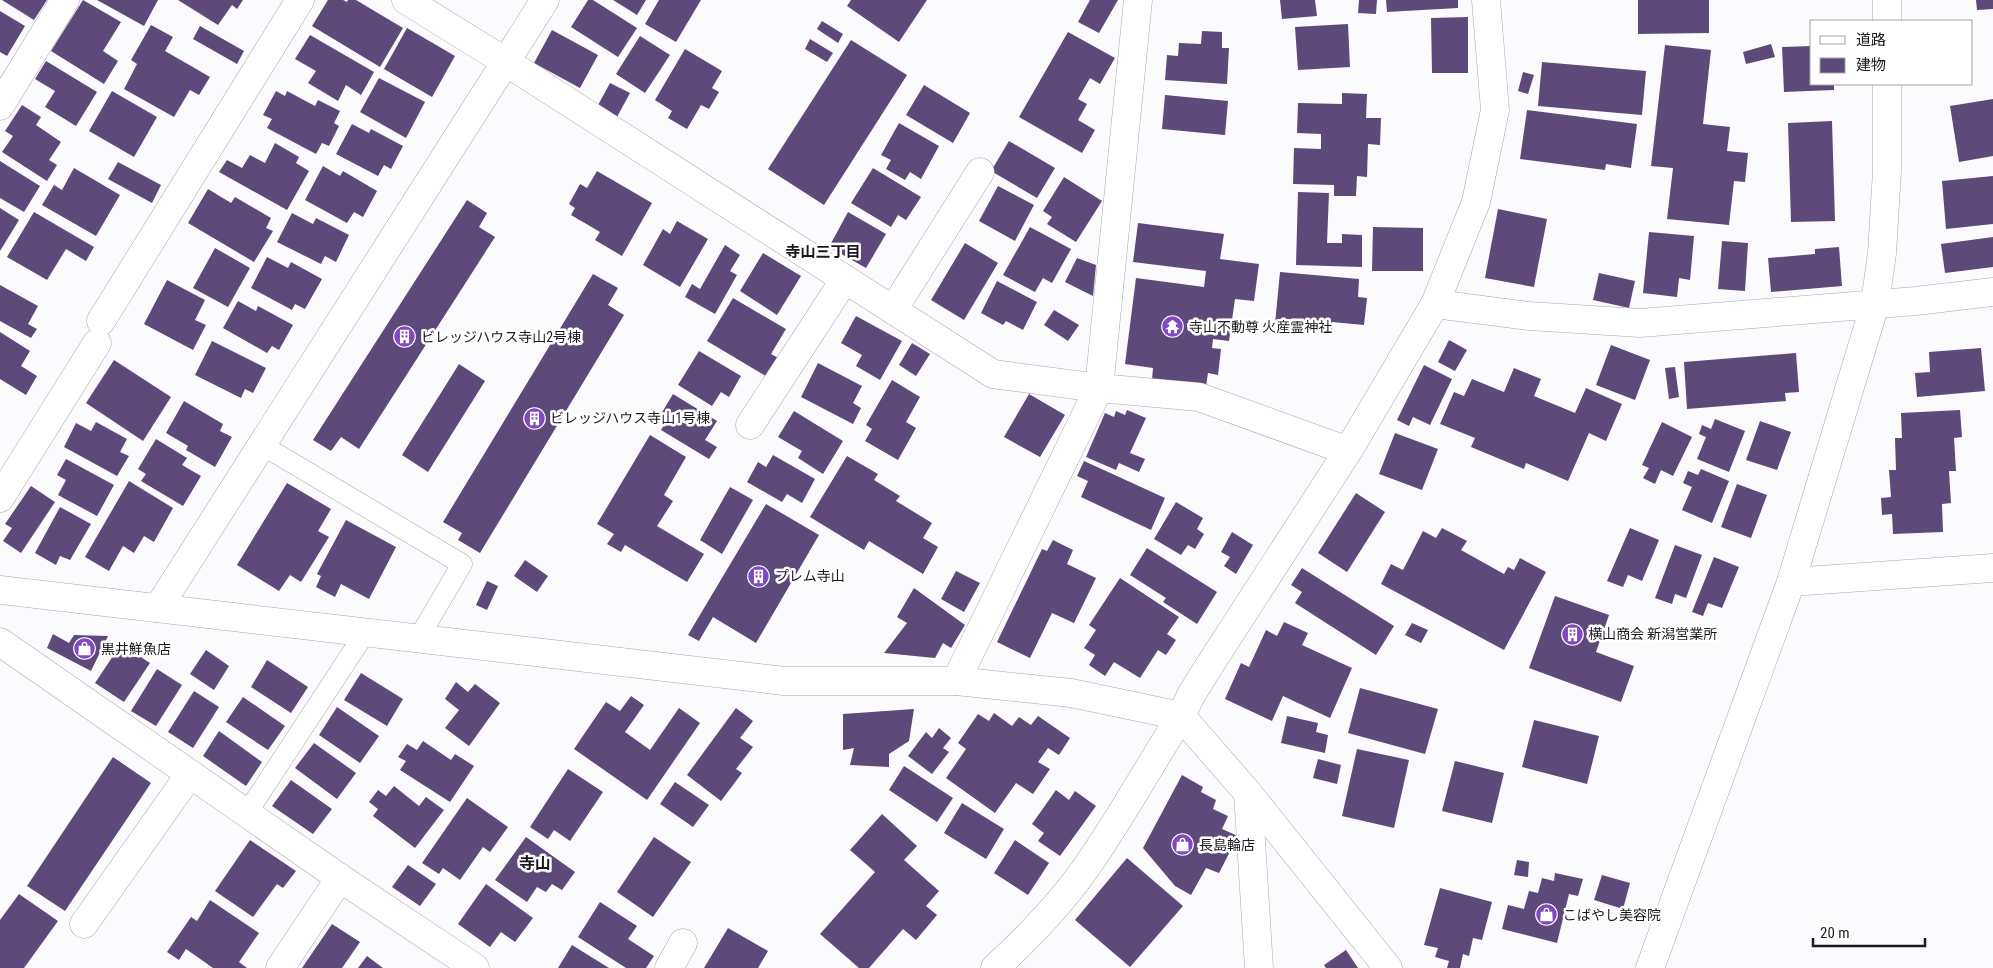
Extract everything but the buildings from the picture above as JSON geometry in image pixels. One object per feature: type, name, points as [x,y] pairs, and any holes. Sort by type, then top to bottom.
[{"type":"street","points":[[0,106],[66,0]]},
{"type":"street","points":[[0,498],[300,0]]},
{"type":"street","points":[[406,0],[993,374],[1099,388],[1199,397],[1348,451]]},
{"type":"street","points":[[158,608],[545,0]]},
{"type":"street","points":[[956,681],[1099,388],[1138,0]]},
{"type":"street","points":[[995,968],[1060,900],[1093,857],[1181,716],[1211,662],[1348,451],[1435,304],[1476,202],[1495,110],[1486,0]]},
{"type":"street","points":[[1887,0],[1887,20]]},
{"type":"street","points":[[1650,968],[1791,582],[1875,304],[1882,253],[1887,171],[1887,85]]},
{"type":"street","points":[[893,310],[980,172]]},
{"type":"street","points":[[750,425],[845,279]]},
{"type":"street","points":[[1435,304],[1529,316],[1640,323],[1875,304],[1993,292]]},
{"type":"street","points":[[1791,582],[1993,568]]},
{"type":"street","points":[[0,590],[784,681],[956,681],[1071,692],[1181,716],[1248,792],[1388,968]]},
{"type":"street","points":[[0,642],[340,878],[476,968]]},
{"type":"street","points":[[84,924],[190,774]]},
{"type":"street","points":[[1248,792],[1259,968]]},
{"type":"street","points":[[280,968],[340,878]]},
{"type":"street","points":[[669,968],[684,943]]},
{"type":"lane","points":[[262,444],[462,564],[418,639]]},
{"type":"lane","points":[[247,813],[365,633]]},
{"type":"place","name":"寺山不動尊 火産霊神社","points":[[1173,327]]},
{"type":"place","name":"ビレッジハウス寺山2号棟","points":[[405,337]]},
{"type":"place","name":"ビレッジハウス寺山1号棟","points":[[534,418]]},
{"type":"place","name":"プレム寺山","points":[[759,576]]},
{"type":"place","name":"横山商会 新潟営業所","points":[[1572,634]]},
{"type":"place","name":"黒井鮮魚店","points":[[85,649]]},
{"type":"place","name":"長島輪店","points":[[1183,845]]},
{"type":"place","name":"こばやし美容院","points":[[1547,915]]},
{"type":"district","name":"寺山三丁目","points":[[823,252]]},
{"type":"district","name":"寺山","points":[[535,863]]}]
